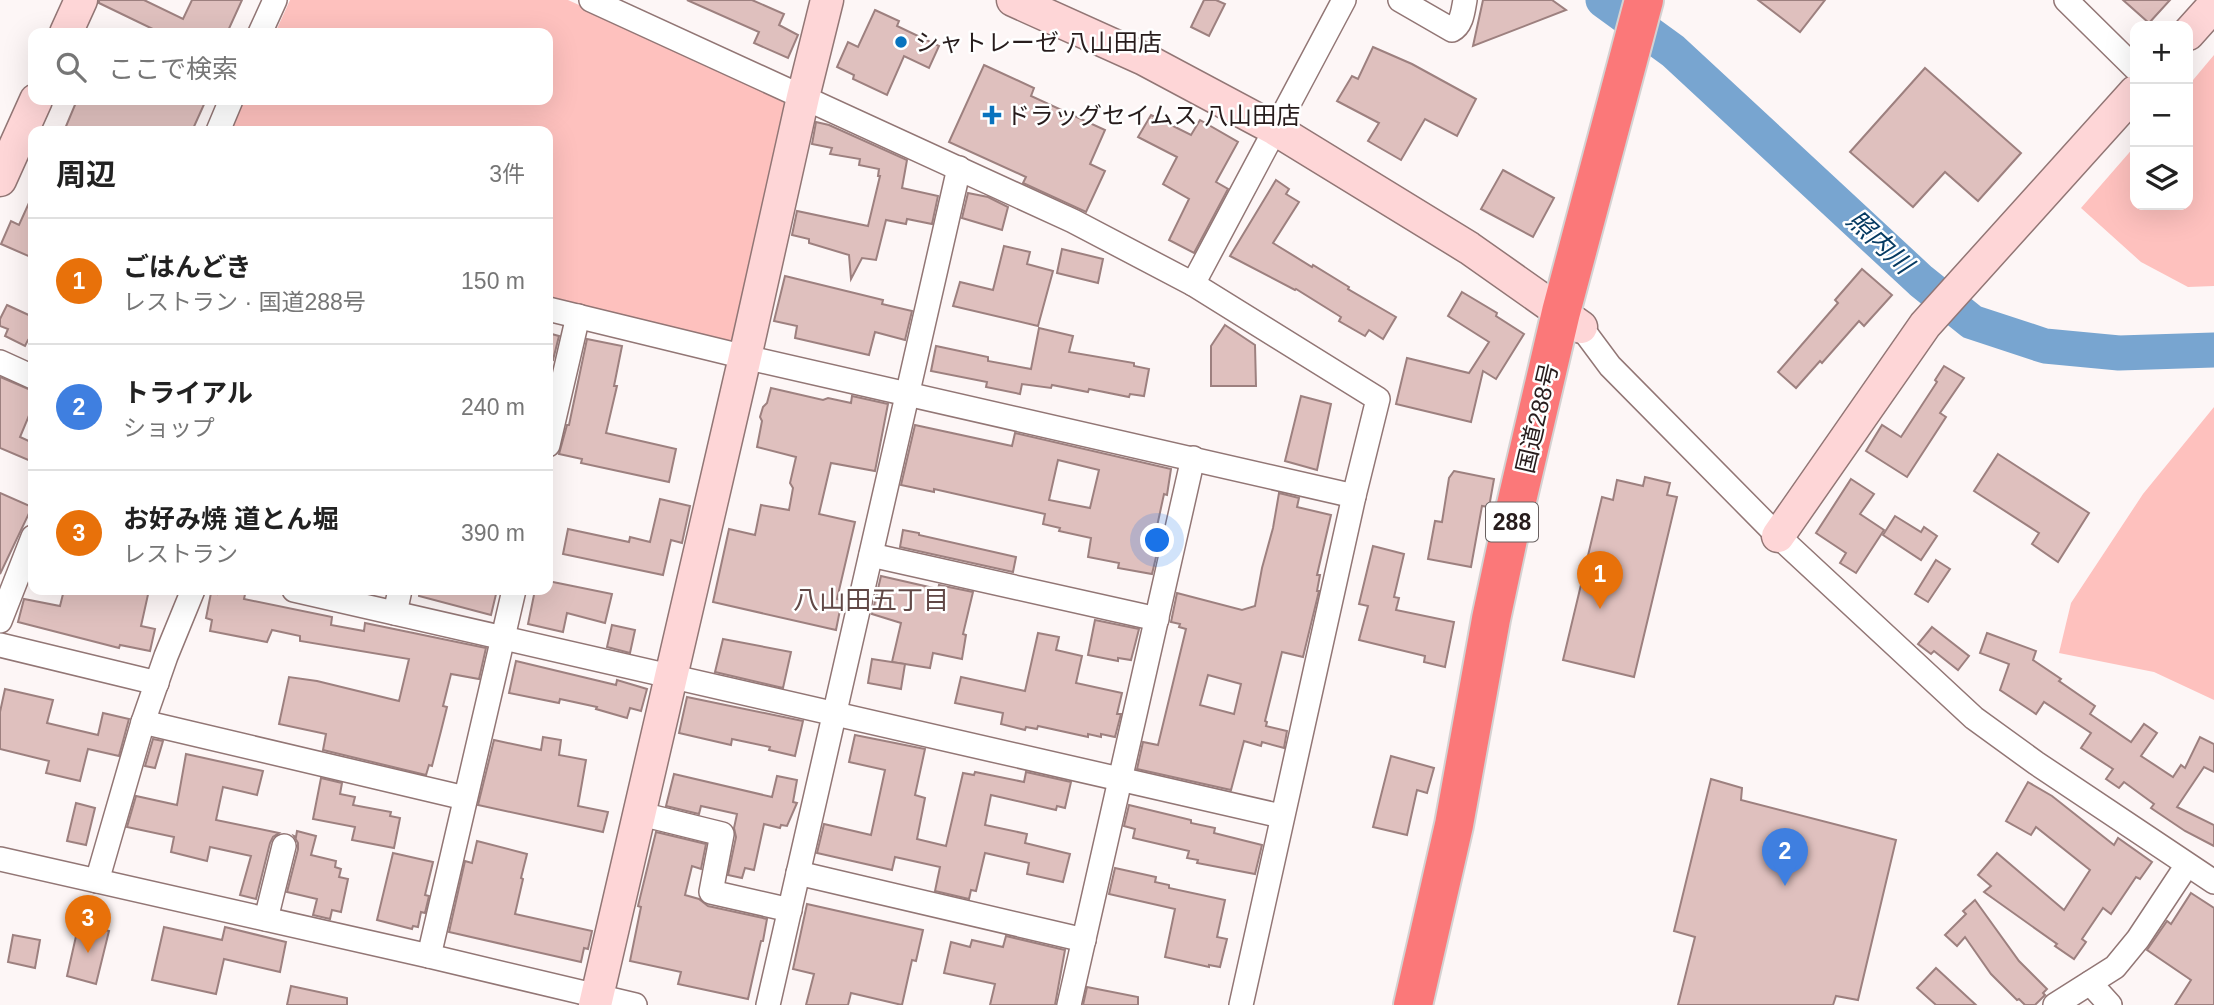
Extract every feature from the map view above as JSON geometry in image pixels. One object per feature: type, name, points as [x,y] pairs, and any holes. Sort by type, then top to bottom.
[{"type":"highway","name":"国道288号","points":[[1641,48],[1644,0]]},
{"type":"highway","name":"国道288号","points":[[1413,1005],[1454,825],[1491,619],[1641,48],[1662,0]]},
{"type":"highway","name":"国道288号","points":[[1430,1005],[1571,319]]},
{"type":"street","points":[[68,28],[81,0]]},
{"type":"street","points":[[262,28],[275,0]]},
{"type":"street","points":[[591,0],[1073,221],[1193,284],[1378,399],[1241,1005]]},
{"type":"street","points":[[596,1001],[827,0]]},
{"type":"street","points":[[1013,0],[1144,59],[1275,129],[1459,241],[1571,319],[1610,366],[1778,536],[1974,718],[2036,763],[2214,882]]},
{"type":"street","points":[[1193,284],[1344,0]]},
{"type":"street","points":[[1400,0],[1452,30],[1457,28],[1465,0]]},
{"type":"street","points":[[2066,0],[2130,63]]},
{"type":"street","points":[[2193,28],[2214,5]]},
{"type":"street","points":[[1778,536],[1917,336],[2130,98]]},
{"type":"street","points":[[15,164],[34,105]]},
{"type":"street","points":[[220,126],[229,105]]},
{"type":"street","points":[[768,1005],[959,168]]},
{"type":"street","points":[[553,310],[745,358],[1354,496]]},
{"type":"street","points":[[553,424],[578,316]]},
{"type":"street","points":[[0,362],[28,375]]},
{"type":"street","points":[[1069,1005],[1193,458]]},
{"type":"street","points":[[0,621],[28,550]]},
{"type":"street","points":[[871,555],[1157,619]]},
{"type":"street","points":[[97,881],[144,722],[191,595]]},
{"type":"street","points":[[316,595],[1282,816]]},
{"type":"street","points":[[395,613],[399,595]]},
{"type":"street","points":[[429,956],[513,595]]},
{"type":"street","points":[[0,645],[157,683]]},
{"type":"street","points":[[144,722],[465,798]]},
{"type":"street","points":[[641,814],[722,834],[711,892],[790,910]]},
{"type":"street","points":[[266,919],[284,846]]},
{"type":"street","points":[[0,859],[429,956],[596,1001],[635,1005]]},
{"type":"street","points":[[2055,1005],[2115,967],[2138,939],[2186,865]]},
{"type":"street","points":[[798,873],[1084,940]]},
{"type":"street","points":[[2091,983],[2110,1005]]},
{"type":"shaded area","points":[[290,0],[568,0],[787,99],[734,347],[553,302],[553,126],[232,126],[243,105],[553,105],[553,28],[277,28]]},
{"type":"shaded area","points":[[2214,55],[2214,286],[2188,287],[2141,262],[2081,208],[2130,152],[2130,210],[2193,210],[2193,80]]},
{"type":"shaded area","points":[[2214,407],[2214,700],[2154,672],[2059,653],[2071,603],[2143,494]]},
{"type":"building","points":[[99,0],[144,0],[183,19],[192,0],[242,0],[229,28],[151,28],[99,3]]},
{"type":"building","points":[[687,0],[752,0],[784,14],[779,25],[798,35],[788,58],[754,43],[759,32]]},
{"type":"building","points":[[1204,0],[1216,0],[1225,4],[1209,36],[1191,27]]},
{"type":"building","points":[[1483,0],[1552,0],[1566,10],[1473,46]]},
{"type":"building","points":[[1758,0],[1825,0],[1800,32]]},
{"type":"building","points":[[2123,0],[2170,0],[2151,21],[2147,21]]},
{"type":"building","points":[[875,10],[899,21],[897,26],[939,46],[929,68],[904,56],[887,95],[853,79],[854,75],[837,67],[848,42],[858,47]]},
{"type":"building","points":[[1373,47],[1412,64],[1476,99],[1457,136],[1425,119],[1401,160],[1368,141],[1379,123],[1337,101],[1352,76],[1358,79]]},
{"type":"building","points":[[984,65],[1034,88],[1031,96],[1105,130],[1090,164],[1105,171],[1086,212],[1023,183],[1026,177],[949,142]]},
{"type":"building","points":[[1925,68],[2021,153],[1978,201],[1945,172],[1913,207],[1850,152]]},
{"type":"building","points":[[75,105],[204,105],[194,126],[66,126]]},
{"type":"building","points":[[1151,115],[1191,135],[1200,120],[1238,142],[1216,182],[1228,189],[1194,253],[1169,240],[1189,199],[1163,184],[1177,157],[1138,137]]},
{"type":"building","points":[[816,122],[829,125],[907,160],[902,188],[938,196],[932,224],[907,219],[906,224],[886,220],[876,260],[862,258],[851,279],[849,255],[792,235],[797,211],[868,226],[880,176],[879,169],[859,165],[860,159],[830,154],[832,148],[812,144]]},
{"type":"building","points":[[1503,170],[1554,198],[1533,237],[1481,209]]},
{"type":"building","points":[[1276,180],[1289,189],[1286,194],[1299,202],[1273,243],[1396,317],[1383,339],[1369,330],[1365,336],[1339,321],[1341,317],[1296,289],[1230,256]]},
{"type":"building","points":[[968,193],[988,197],[1008,207],[1002,230],[962,218]]},
{"type":"building","points":[[28,205],[28,256],[1,244],[11,221],[19,225]]},
{"type":"building","points":[[1004,246],[1030,252],[1027,264],[1053,271],[1038,326],[953,306],[960,282],[993,290]]},
{"type":"building","points":[[1062,249],[1103,259],[1098,283],[1057,273]]},
{"type":"building","points":[[1862,269],[1892,295],[1864,326],[1859,321],[1796,388],[1778,372],[1838,303],[1835,300]]},
{"type":"building","points":[[785,276],[883,300],[882,304],[912,311],[905,340],[875,332],[869,355],[795,338],[797,326],[774,321]]},
{"type":"building","points":[[1462,292],[1497,313],[1496,316],[1524,334],[1496,379],[1483,371],[1471,422],[1396,404],[1407,358],[1469,373],[1489,342],[1448,316]]},
{"type":"building","points":[[7,305],[28,315],[28,340],[25,346],[5,336],[8,329],[0,326],[0,319]]},
{"type":"building","points":[[1225,325],[1255,345],[1256,386],[1211,386],[1211,346]]},
{"type":"building","points":[[1039,328],[1073,336],[1069,352],[1134,363],[1134,366],[1149,369],[1144,396],[1130,394],[1129,397],[1089,389],[1088,392],[1052,385],[1051,388],[1022,384],[1020,394],[986,387],[987,382],[931,371],[936,346],[988,357],[988,361],[1031,369]]},
{"type":"building","points":[[553,334],[559,336],[553,360]]},
{"type":"building","points":[[587,339],[622,346],[614,386],[617,386],[606,433],[676,449],[669,482],[581,463],[582,459],[559,454],[569,425]]},
{"type":"building","points":[[1944,366],[1964,378],[1940,413],[1946,417],[1907,477],[1866,451],[1882,425],[1901,437],[1937,382],[1935,380]]},
{"type":"building","points":[[0,377],[28,389],[28,418],[20,437],[28,441],[28,460],[0,448]]},
{"type":"building","points":[[771,388],[823,400],[828,398],[851,403],[852,396],[888,404],[875,471],[831,463],[819,514],[855,522],[837,599],[842,600],[836,630],[713,602],[729,529],[755,535],[761,505],[789,510],[793,488],[790,483],[796,457],[757,447],[762,421],[760,417]]},
{"type":"building","points":[[1301,396],[1331,404],[1317,470],[1285,461]]},
{"type":"building","points":[[915,425],[1012,446],[1015,433],[1171,469],[1167,495],[1164,494],[1156,531],[1162,532],[1152,574],[1118,568],[1119,563],[1088,557],[1091,538],[1059,531],[1060,528],[1043,524],[1045,514],[934,489],[934,492],[901,485]],"holes":[[[1058,460],[1099,470],[1090,508],[1049,500]]]},
{"type":"building","points":[[1998,454],[2089,513],[2058,562],[2032,544],[2039,533],[1974,491]]},
{"type":"building","points":[[1454,471],[1494,479],[1489,507],[1482,506],[1471,567],[1428,559],[1435,521],[1442,522],[1449,478]]},
{"type":"building","points":[[1645,477],[1670,483],[1667,495],[1677,497],[1634,677],[1563,660],[1602,497],[1613,500],[1617,480],[1643,486]]},
{"type":"building","points":[[1851,479],[1874,494],[1860,514],[1884,530],[1856,573],[1840,563],[1846,553],[1816,533]]},
{"type":"building","points":[[0,493],[28,505],[28,515],[0,574]]},
{"type":"building","points":[[1279,493],[1299,498],[1297,507],[1331,515],[1317,575],[1320,575],[1319,591],[1303,657],[1282,652],[1265,721],[1266,726],[1287,731],[1284,748],[1262,742],[1261,746],[1244,741],[1231,790],[1137,769],[1143,742],[1158,745],[1186,629],[1171,622],[1177,593],[1242,610],[1255,606]],"holes":[[[1208,675],[1241,684],[1234,714],[1200,705]]]},
{"type":"building","points":[[660,499],[690,506],[682,543],[671,540],[663,575],[563,554],[568,529],[629,542],[630,537],[650,542]]},
{"type":"building","points":[[1895,516],[1921,532],[1924,527],[1937,536],[1921,560],[1883,535]]},
{"type":"building","points":[[903,530],[1016,557],[1013,572],[900,547]]},
{"type":"building","points":[[1373,546],[1404,554],[1394,597],[1399,598],[1396,610],[1454,622],[1445,667],[1424,662],[1425,656],[1359,640],[1368,606],[1359,604]]},
{"type":"building","points":[[1936,560],[1950,569],[1928,602],[1915,594]]},
{"type":"building","points":[[881,576],[938,589],[939,585],[973,592],[963,634],[966,635],[962,659],[933,653],[930,668],[892,662],[901,623],[872,614]]},
{"type":"building","points":[[553,582],[612,594],[605,623],[567,613],[563,632],[528,624],[534,595],[553,595]]},
{"type":"building","points":[[63,595],[148,595],[141,626],[155,629],[150,651],[120,645],[119,648],[18,622],[24,599],[60,606]]},
{"type":"building","points":[[211,595],[245,595],[244,599],[332,617],[331,625],[364,631],[365,623],[486,648],[479,679],[451,674],[443,706],[447,707],[432,766],[429,765],[426,775],[323,750],[326,734],[279,724],[289,677],[399,701],[409,659],[300,641],[300,636],[272,630],[267,642],[210,631],[212,620],[206,618]]},
{"type":"building","points":[[419,595],[496,595],[491,615]]},
{"type":"building","points":[[1095,620],[1139,629],[1131,660],[1118,658],[1118,661],[1088,655]]},
{"type":"building","points":[[612,625],[635,630],[630,653],[607,647]]},
{"type":"building","points":[[1932,627],[1969,656],[1958,670],[1934,651],[1931,654],[1918,644]]},
{"type":"building","points":[[1038,633],[1059,637],[1056,650],[1082,656],[1076,683],[1122,693],[1117,714],[1121,714],[1115,737],[1088,734],[1088,737],[1038,726],[1037,729],[1026,727],[1025,730],[1001,724],[1003,713],[955,703],[961,677],[1025,691]]},
{"type":"building","points":[[1987,633],[2036,651],[2033,660],[2095,706],[2090,714],[2131,742],[2144,724],[2157,733],[2141,756],[2173,777],[2181,765],[2185,768],[2200,737],[2214,744],[2214,772],[2204,767],[2177,807],[2214,825],[2214,846],[2185,831],[2151,808],[2154,804],[2124,782],[2119,788],[2106,779],[2113,769],[2081,748],[2091,733],[2044,702],[2036,714],[2000,690],[2009,664],[1980,653]]},
{"type":"building","points":[[723,639],[791,652],[783,688],[715,672]]},
{"type":"building","points":[[872,659],[905,664],[901,689],[868,683]]},
{"type":"building","points":[[516,661],[616,685],[617,680],[647,689],[641,711],[630,708],[627,718],[596,709],[597,707],[560,699],[559,703],[509,693]]},
{"type":"building","points":[[5,689],[53,700],[47,723],[98,735],[103,713],[129,719],[119,756],[88,749],[80,781],[46,773],[49,761],[0,749],[0,712]]},
{"type":"building","points":[[687,697],[803,721],[795,756],[769,750],[770,747],[732,739],[731,745],[679,733]]},
{"type":"building","points":[[855,735],[925,749],[915,795],[925,798],[917,839],[946,846],[963,773],[974,775],[975,772],[1024,782],[1026,772],[1071,782],[1065,808],[1057,806],[1056,810],[991,795],[985,825],[1027,834],[1025,843],[1070,854],[1063,882],[1027,874],[1029,863],[985,853],[976,891],[971,890],[969,899],[935,891],[940,867],[895,857],[892,870],[817,853],[824,824],[871,835],[885,770],[849,762]]},
{"type":"building","points":[[543,737],[561,740],[559,755],[586,760],[578,806],[608,812],[603,832],[478,805],[494,740],[541,750]]},
{"type":"building","points":[[153,739],[163,741],[155,768],[145,766]]},
{"type":"building","points":[[186,754],[263,771],[257,795],[223,787],[216,820],[279,833],[270,843],[256,899],[240,895],[251,856],[210,847],[207,861],[171,852],[174,837],[127,827],[136,796],[177,805]]},
{"type":"building","points":[[1391,756],[1434,768],[1427,793],[1417,790],[1407,835],[1373,827]]},
{"type":"building","points":[[674,774],[772,797],[777,776],[797,780],[793,802],[797,803],[787,826],[781,825],[780,828],[764,824],[754,870],[745,868],[742,878],[728,875],[736,837],[734,828],[737,814],[701,806],[699,814],[666,806]]},
{"type":"building","points":[[321,778],[342,783],[340,794],[355,797],[353,805],[391,812],[390,816],[400,818],[394,848],[352,840],[355,827],[313,819]]},
{"type":"building","points":[[1711,779],[1742,788],[1741,800],[1896,840],[1858,1000],[1836,996],[1833,1005],[1678,1005],[1695,937],[1674,931]]},
{"type":"building","points":[[2028,782],[2052,796],[2114,845],[2118,838],[2152,862],[2140,879],[2136,877],[2111,914],[2103,908],[2082,939],[2086,942],[2074,959],[1984,892],[1991,886],[1978,875],[1997,853],[2064,910],[2090,870],[2036,827],[2031,835],[2006,821]]},
{"type":"building","points":[[76,803],[95,808],[86,845],[67,841]]},
{"type":"building","points":[[1129,805],[1191,820],[1191,823],[1215,828],[1214,833],[1262,845],[1255,874],[1197,863],[1198,860],[1187,858],[1189,851],[1133,838],[1135,829],[1124,826]]},
{"type":"building","points":[[297,831],[316,836],[311,855],[336,861],[335,867],[341,869],[339,877],[348,879],[341,912],[332,910],[330,919],[313,915],[317,899],[287,892],[298,849],[294,836],[296,837]]},
{"type":"building","points":[[656,832],[706,844],[701,869],[692,866],[685,895],[699,899],[708,906],[767,919],[748,999],[678,984],[681,972],[630,961],[641,907],[638,906]]},
{"type":"building","points":[[477,841],[527,854],[515,914],[592,931],[588,949],[584,948],[581,962],[449,932],[465,861],[472,863]]},
{"type":"building","points":[[393,853],[433,862],[425,895],[429,896],[425,913],[421,912],[418,927],[413,926],[412,929],[377,920]]},
{"type":"building","points":[[1115,868],[1156,877],[1155,882],[1169,885],[1169,888],[1225,900],[1217,937],[1227,939],[1220,967],[1165,957],[1175,909],[1109,894]]},
{"type":"building","points":[[2191,893],[2214,908],[2214,1005],[2175,1005],[2191,980],[2147,950],[2167,921],[2171,924]]},
{"type":"building","points":[[1975,900],[2019,961],[2047,989],[2035,1005],[2025,1005],[2017,1000],[1991,974],[1965,937],[1957,946],[1945,935],[1966,914],[1963,911]]},
{"type":"building","points":[[807,904],[923,930],[916,961],[912,960],[902,1005],[851,993],[848,1005],[806,1005],[814,974],[793,969]]},
{"type":"building","points":[[79,923],[109,931],[96,984],[67,976]]},
{"type":"building","points":[[164,927],[222,940],[225,927],[286,942],[280,972],[224,959],[216,994],[152,980]]},
{"type":"building","points":[[13,935],[40,940],[35,968],[8,962]]},
{"type":"building","points":[[1006,936],[1065,950],[1055,1005],[990,1005],[995,984],[944,973],[951,942],[970,947],[972,940],[1003,947]]},
{"type":"building","points":[[1936,968],[1976,1005],[1936,1005],[1917,988]]},
{"type":"building","points":[[291,986],[347,998],[347,1005],[287,1005]]},
{"type":"building","points":[[1087,987],[1138,997],[1138,1005],[1083,1005]]},
{"type":"waterway","name":"照内川","points":[[1603,0],[1673,51],[1921,281],[1972,322],[2045,346],[2119,353],[2214,350]]},
{"type":"place","name":"シャトレーゼ 八山田店","points":[[901,42]]},
{"type":"place","name":"ドラッグセイムス 八山田店","points":[[992,115]]},
{"type":"place","name":"ごはんどき","points":[[1600,609]]},
{"type":"place","name":"トライアル","points":[[1785,886]]},
{"type":"place","name":"お好み焼 道とん堀","points":[[88,953]]},
{"type":"district","name":"八山田五丁目","points":[[871,600]]}]
